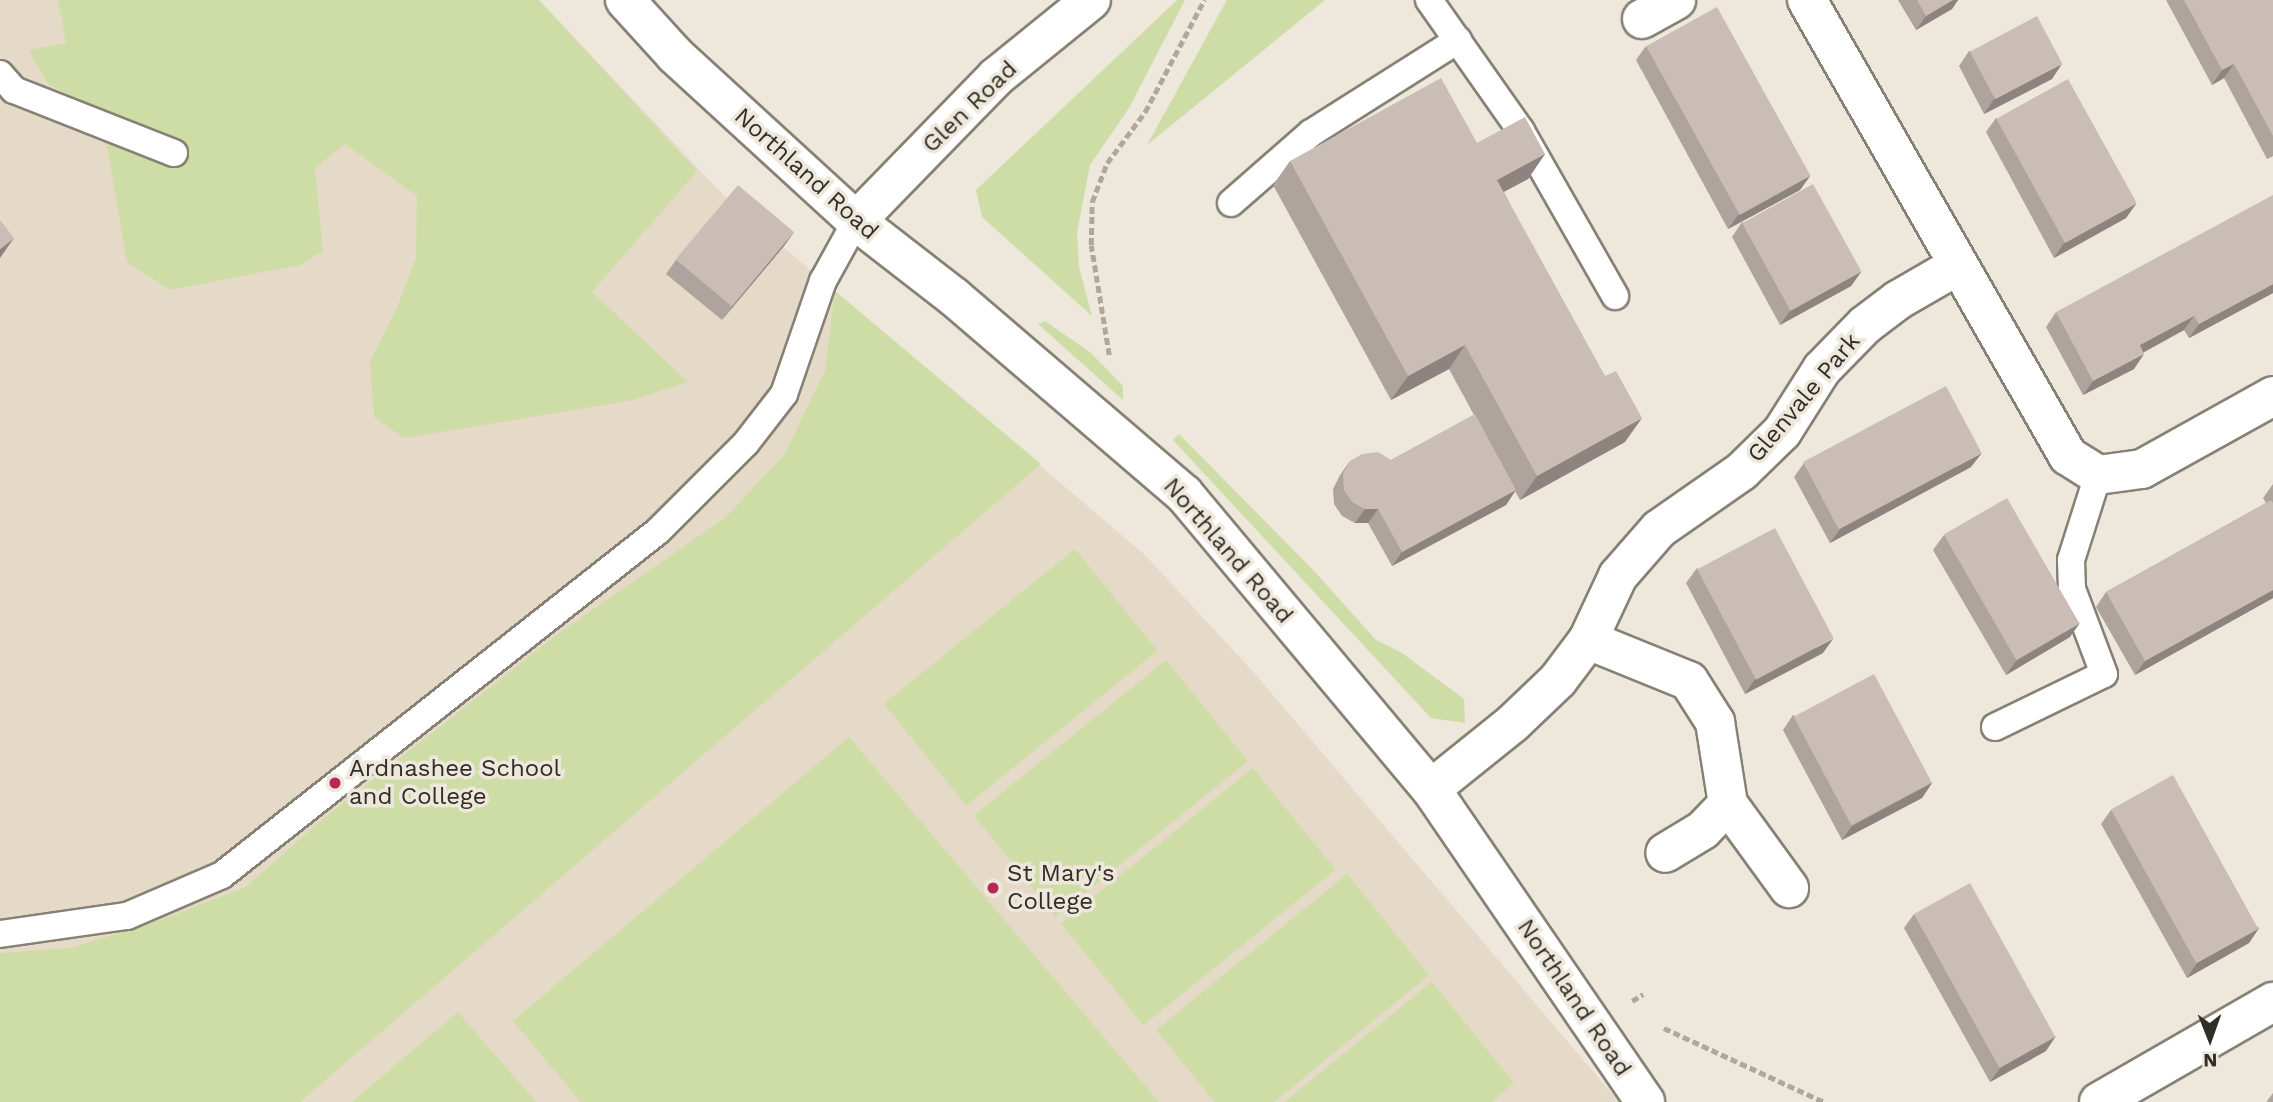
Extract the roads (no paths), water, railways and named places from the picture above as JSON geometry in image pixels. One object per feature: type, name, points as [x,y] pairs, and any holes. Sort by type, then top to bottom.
[{"type":"street","name":"Northland Road","points":[[625,0],[675,55],[856,221],[954,298],[1184,494],[1431,789],[1645,1102]]},
{"type":"street","name":"Glen Road","points":[[856,221],[996,77],[1091,0]]},
{"type":"street","points":[[1642,19],[1676,0]]},
{"type":"street","points":[[1807,0],[2068,456],[2098,475],[2142,469],[2273,396]]},
{"type":"street","name":"Glenvale Park","points":[[1431,789],[1559,680],[1588,640],[1618,576],[1659,529],[1742,471],[1782,432],[1822,369],[1865,325],[1898,300],[1957,266]]},
{"type":"street","points":[[1588,640],[1689,681],[1715,722],[1728,804],[1789,887]]},
{"type":"street","points":[[1665,853],[1703,830],[1728,804]]},
{"type":"street","points":[[2099,1102],[2273,1002]]},
{"type":"lane","points":[[1429,0],[1521,131],[1615,296]]},
{"type":"lane","points":[[1231,204],[1311,133],[1458,40]]},
{"type":"lane","points":[[0,74],[14,90],[174,153]]},
{"type":"lane","points":[[0,934],[127,916],[222,875],[658,531],[746,443],[784,394],[823,281],[856,221]]},
{"type":"lane","points":[[1995,727],[2104,674],[2072,589],[2071,560],[2098,475]]},
{"type":"place","name":"Ardnashee School and College","points":[[335,783]]},
{"type":"place","name":"St Mary's College","points":[[993,888]]}]
